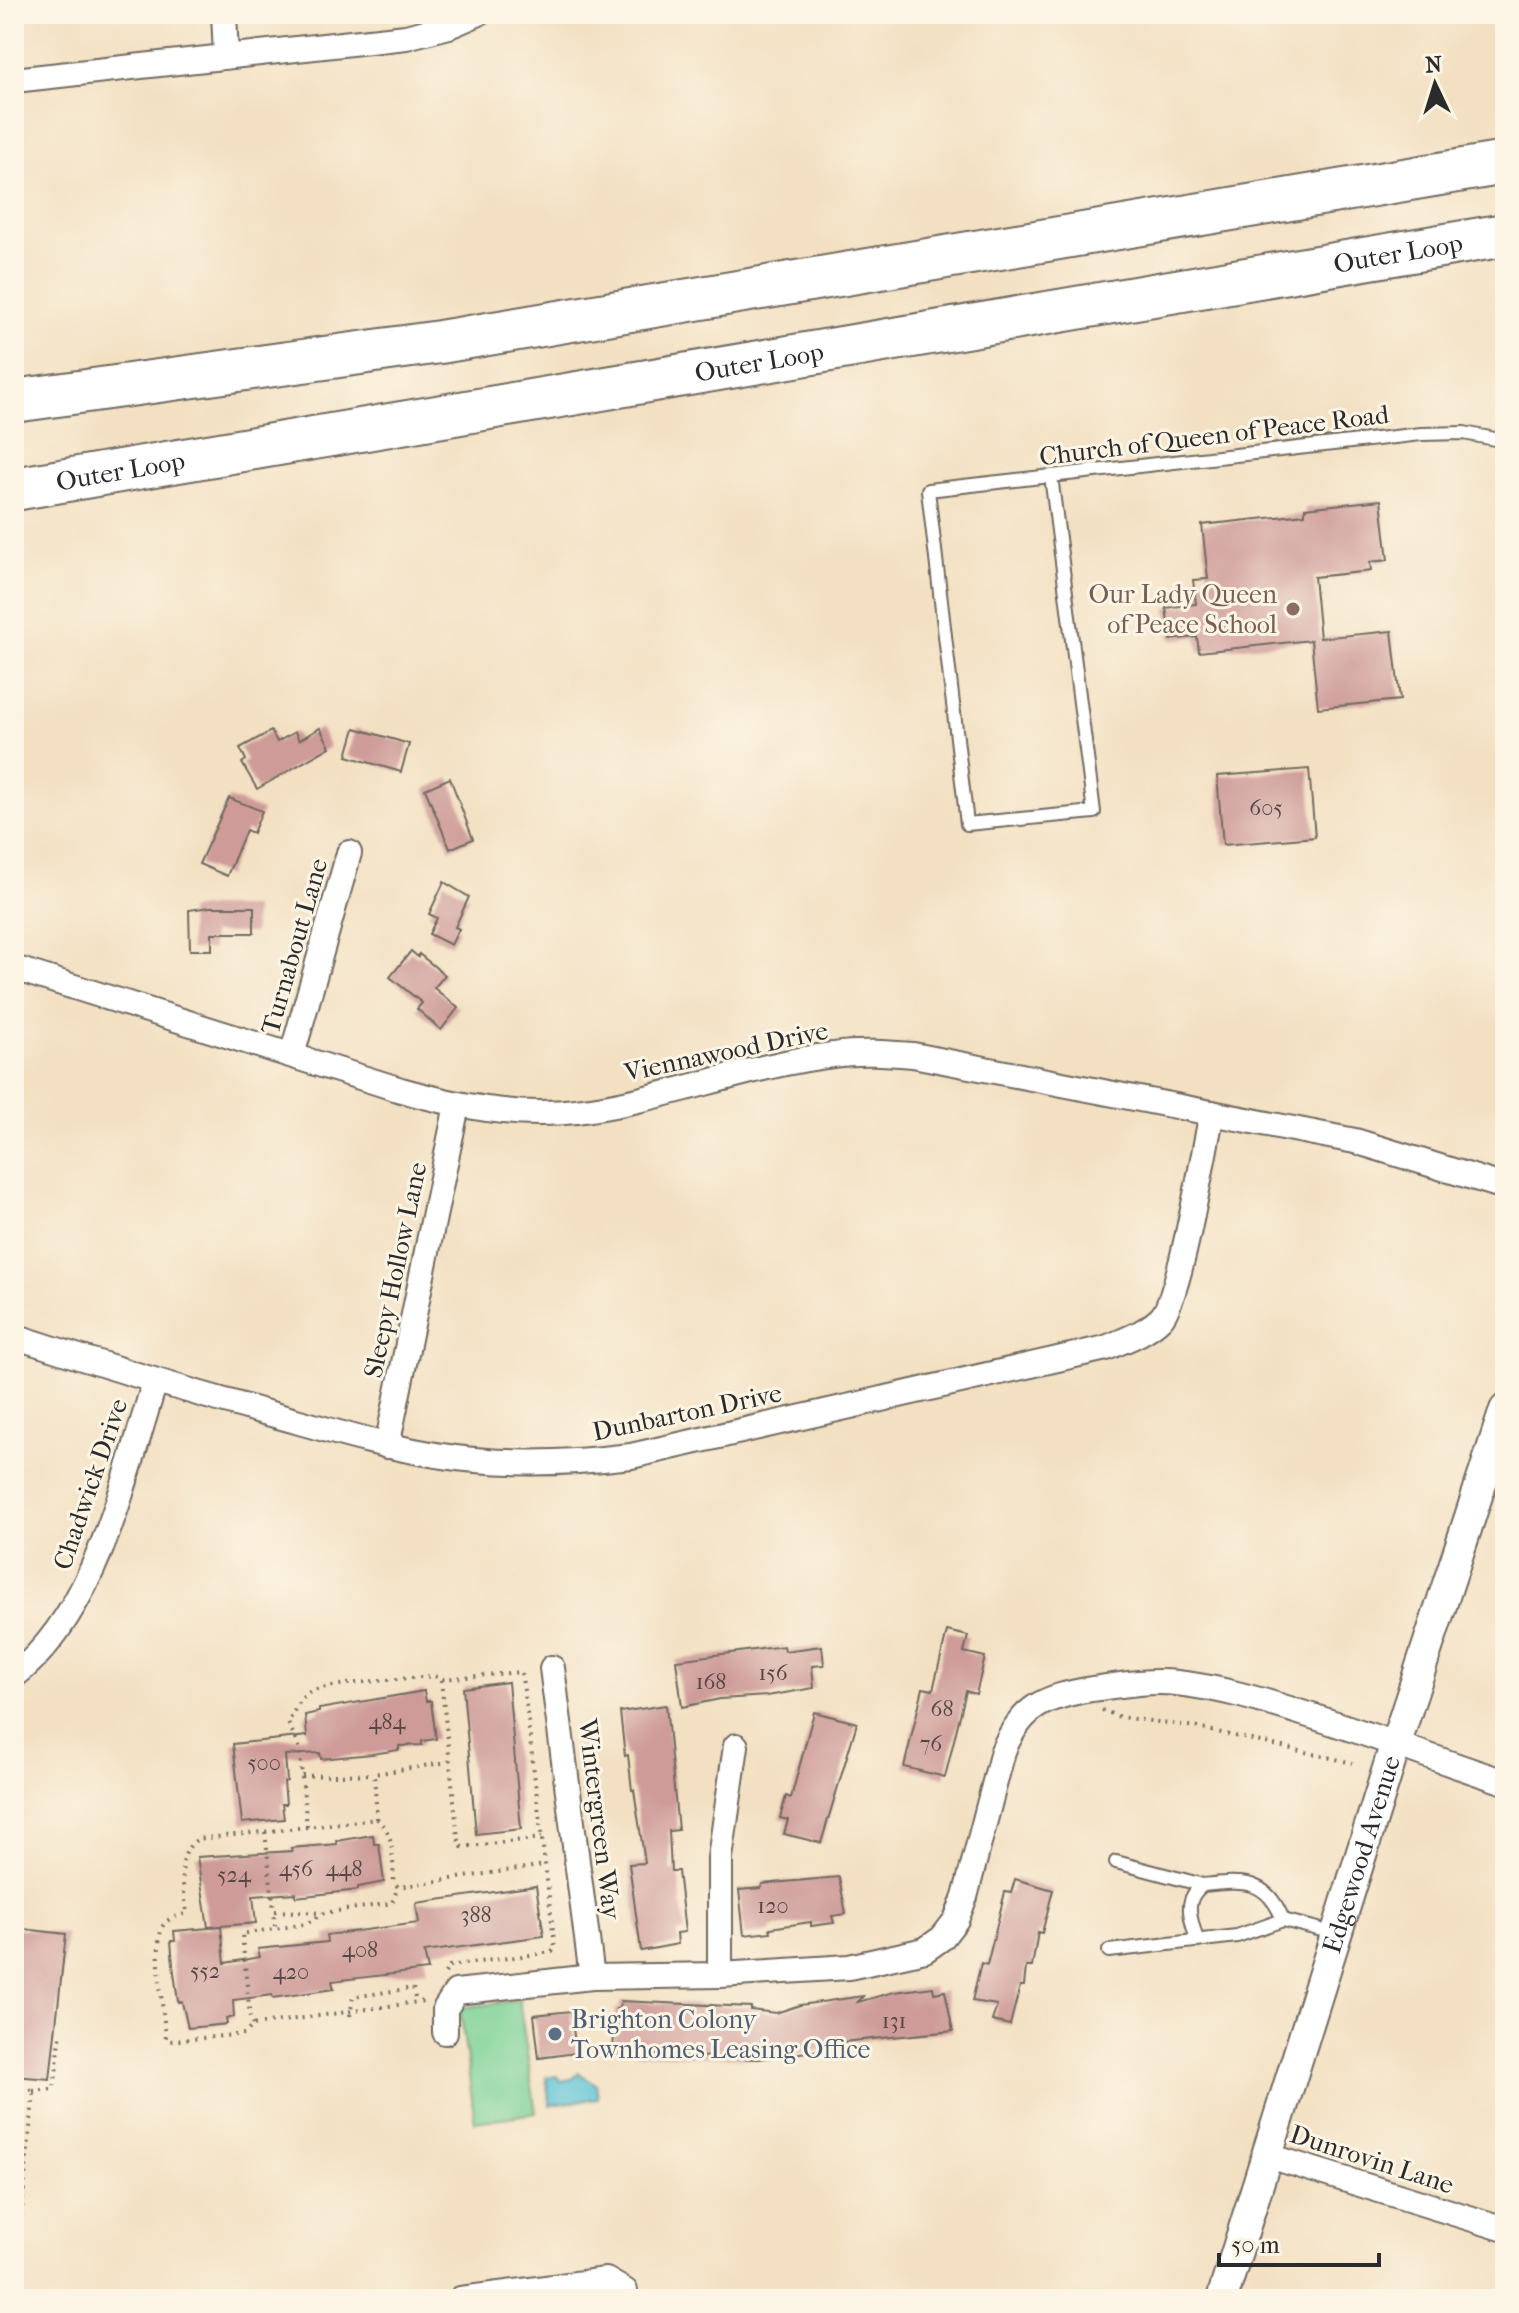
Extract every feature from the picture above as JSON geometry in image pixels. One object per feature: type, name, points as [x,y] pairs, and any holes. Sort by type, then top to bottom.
[{"type":"highway","points":[[14,401],[453,340],[1505,163]]},
{"type":"highway","name":"Outer Loop","points":[[14,489],[1505,235]]},
{"type":"street","points":[[224,14],[226,56]]},
{"type":"street","points":[[14,80],[406,37],[449,26],[477,14]]},
{"type":"street","name":"Turnabout Lane","points":[[292,1055],[349,853]]},
{"type":"street","name":"Viennawood Drive","points":[[14,968],[457,1105],[501,1112],[576,1111],[834,1054],[913,1055],[1355,1141],[1505,1187]]},
{"type":"street","name":"Sleepy Hollow Lane","points":[[387,1446],[457,1105]]},
{"type":"street","name":"Dunbarton Drive","points":[[14,1336],[155,1382],[387,1446],[470,1460],[527,1463],[631,1456],[1106,1348],[1137,1334],[1162,1318],[1176,1289],[1212,1113]]},
{"type":"street","name":"Chadwick Drive","points":[[14,1676],[60,1628],[85,1584],[107,1530],[155,1382]]},
{"type":"street","name":"Edgewood Avenue","points":[[1222,2299],[1396,1743],[1505,1410]]},
{"type":"street","name":"Wintergreen Way","points":[[552,1668],[592,1977]]},
{"type":"street","points":[[445,2032],[445,2009],[456,1992],[592,1977],[720,1975],[849,1967],[925,1950],[942,1938],[956,1920],[1011,1731],[1040,1702],[1059,1695],[1126,1684],[1175,1683],[1237,1693],[1396,1743],[1505,1782]]},
{"type":"street","points":[[720,1975],[720,1858],[736,1746]]},
{"type":"street","name":"Dunrovin Lane","points":[[1269,2156],[1505,2229]]},
{"type":"street","points":[[461,2299],[606,2280],[625,2291],[625,2299]]},
{"type":"lane","name":"Church of Queen of Peace Road","points":[[1051,476],[1094,812],[967,824],[928,490],[1051,476],[1421,434],[1464,433],[1505,441]]},
{"type":"lane","points":[[1116,1862],[1203,1885],[1249,1883],[1266,1891],[1277,1903],[1283,1920]]},
{"type":"lane","points":[[1197,1940],[1189,1912],[1190,1899],[1203,1885]]},
{"type":"lane","points":[[1109,1951],[1237,1936],[1283,1920],[1337,1934]]},
{"type":"path","points":[[307,1827],[299,1746],[288,1723],[300,1700],[312,1690],[434,1676],[441,1679],[521,1672],[555,1948],[552,1952],[449,1966],[442,1977]]},
{"type":"path","points":[[441,1679],[448,1762],[458,1838],[462,1847],[542,1838]]},
{"type":"path","points":[[1098,1709],[1120,1717],[1195,1727],[1353,1763]]},
{"type":"path","points":[[302,1776],[374,1774],[448,1762]]},
{"type":"path","points":[[374,1774],[377,1819]]},
{"type":"path","points":[[398,1887],[394,1882],[390,1834],[385,1824],[377,1819],[198,1839],[192,1843],[181,1865],[187,1913],[167,1920],[161,1928],[160,1976],[166,2039],[245,2034],[253,2025],[429,2001]]},
{"type":"path","points":[[265,1832],[275,1927]]},
{"type":"path","points":[[274,1911],[324,1913],[392,1903],[398,1887],[404,1884],[545,1865]]},
{"type":"path","points":[[253,2025],[242,1934],[306,1924],[324,1913]]},
{"type":"path","points":[[14,1921],[21,1922]]},
{"type":"path","points":[[350,2014],[353,1997],[413,1988],[416,2003]]},
{"type":"path","points":[[14,2088],[33,2091],[54,2089],[61,2032]]},
{"type":"path","points":[[167,2048],[170,2041]]},
{"type":"path","points":[[17,2257],[33,2091]]},
{"type":"green space","points":[[519,2000],[536,2113],[475,2122],[460,2008]]},
{"type":"water","points":[[579,2073],[596,2084],[598,2098],[550,2105],[546,2077],[558,2076],[561,2081],[572,2079]]},
{"type":"building","points":[[1381,500],[1388,560],[1370,562],[1371,571],[1314,577],[1320,638],[1392,631],[1400,700],[1318,708],[1311,640],[1199,652],[1197,637],[1171,640],[1166,608],[1196,604],[1193,580],[1208,579],[1202,525],[1305,514],[1305,508]]},
{"type":"building","points":[[320,728],[330,747],[257,789],[242,763],[246,760],[240,748],[271,731],[277,742],[295,732],[299,740]]},
{"type":"building","points":[[355,728],[409,744],[401,772],[347,756]]},
{"type":"building","points":[[1309,769],[1315,837],[1223,845],[1217,776]]},
{"type":"building","points":[[450,778],[473,839],[450,849],[425,789]]},
{"type":"building","points":[[229,798],[262,811],[253,833],[246,830],[227,876],[199,864]]},
{"type":"building","points":[[444,882],[469,897],[455,927],[459,929],[451,945],[429,934],[437,918],[429,914]]},
{"type":"building","points":[[254,907],[254,933],[212,933],[212,950],[190,950],[189,910]]},
{"type":"building","points":[[411,951],[445,975],[434,988],[458,1008],[441,1030],[417,1009],[422,1003],[390,977]]},
{"type":"building","points":[[947,1631],[968,1636],[964,1652],[985,1657],[976,1694],[966,1691],[945,1777],[904,1767],[923,1688],[933,1690]]},
{"type":"building","points":[[784,1646],[785,1651],[822,1646],[824,1665],[812,1666],[814,1688],[767,1696],[720,1699],[682,1707],[676,1660]]},
{"type":"building","points":[[508,1682],[521,1829],[476,1834],[463,1688]]},
{"type":"building","points":[[424,1691],[426,1701],[431,1701],[436,1739],[422,1741],[422,1745],[399,1746],[399,1750],[372,1754],[321,1759],[320,1753],[285,1755],[287,1781],[284,1782],[286,1804],[282,1804],[284,1819],[242,1823],[233,1744],[307,1736],[305,1715],[319,1712],[319,1709]]},
{"type":"building","points":[[666,1705],[678,1830],[669,1831],[671,1871],[678,1871],[685,1932],[677,1933],[678,1944],[641,1951],[629,1864],[645,1863],[620,1712]]},
{"type":"building","points":[[814,1712],[857,1723],[821,1843],[784,1834],[788,1820],[780,1818],[786,1796],[791,1798]]},
{"type":"building","points":[[373,1835],[374,1844],[379,1844],[384,1882],[358,1887],[358,1890],[296,1897],[296,1893],[253,1896],[256,1923],[208,1927],[197,1857],[292,1851],[291,1848],[337,1844],[336,1841]]},
{"type":"building","points":[[839,1877],[846,1914],[832,1916],[834,1923],[811,1926],[811,1922],[744,1935],[739,1890],[761,1888],[762,1884]]},
{"type":"building","points":[[1015,1879],[1053,1890],[1042,1933],[1038,1932],[1032,1967],[1026,1967],[1024,1986],[1020,1986],[1010,2025],[992,2021],[997,2005],[972,2001],[981,1963],[987,1965],[1005,1892],[1011,1893]]},
{"type":"building","points":[[536,1886],[544,1936],[424,1952],[428,1970],[332,1981],[334,1989],[233,2000],[234,2017],[226,2019],[227,2024],[188,2028],[182,2002],[178,2002],[171,1941],[175,1941],[174,1931],[221,1927],[225,1963],[260,1957],[258,1949],[327,1942],[326,1935],[419,1923],[416,1903]]},
{"type":"building","points":[[14,1928],[66,1934],[50,2079],[14,2076]]},
{"type":"building","points":[[933,1987],[934,1993],[945,1991],[953,2031],[842,2042],[842,2047],[759,2059],[640,2054],[613,2048],[616,2009],[619,2009],[621,2001],[751,2007],[751,2010],[776,2013],[800,2005],[863,1996],[858,2002],[894,1992]]},
{"type":"building","name":"Brighton Colony Townhomes Leasing Office","points":[[571,2011],[576,2053],[539,2058],[534,2015]]},
{"type":"place","name":"Our Lady Queen of Peace School","points":[[1293,609]]},
{"type":"place","name":"Brighton Colony Townhomes Leasing Office","points":[[555,2034]]}]
